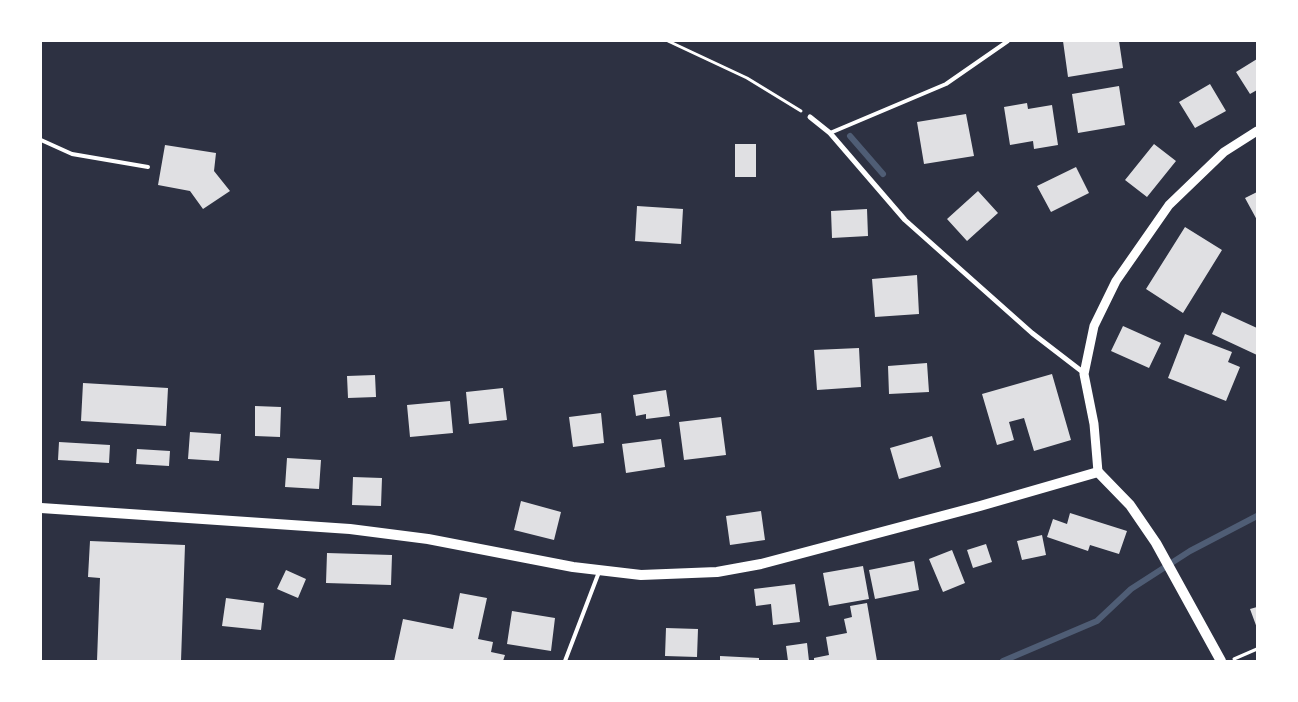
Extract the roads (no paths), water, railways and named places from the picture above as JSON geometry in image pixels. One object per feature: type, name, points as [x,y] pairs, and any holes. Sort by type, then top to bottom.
[{"type":"main road","points":[[41,508],[350,529],[428,539],[573,567],[641,575],[717,572],[762,564],[1098,472],[1130,505],[1156,542],[1221,661]]},
{"type":"street","points":[[810,117],[830,133],[905,220],[1032,333],[1084,374]]},
{"type":"street","points":[[1098,472],[1094,424],[1084,374],[1094,326],[1116,281],[1169,204],[1224,152],[1257,131]]},
{"type":"lane","points":[[830,133],[946,84],[1008,41]]},
{"type":"lane","points":[[41,140],[72,154],[148,167]]},
{"type":"lane","points":[[565,661],[600,570]]},
{"type":"waterway","points":[[850,136],[883,174]]},
{"type":"waterway","points":[[1003,661],[1097,621],[1131,589],[1190,551],[1257,516]]}]
